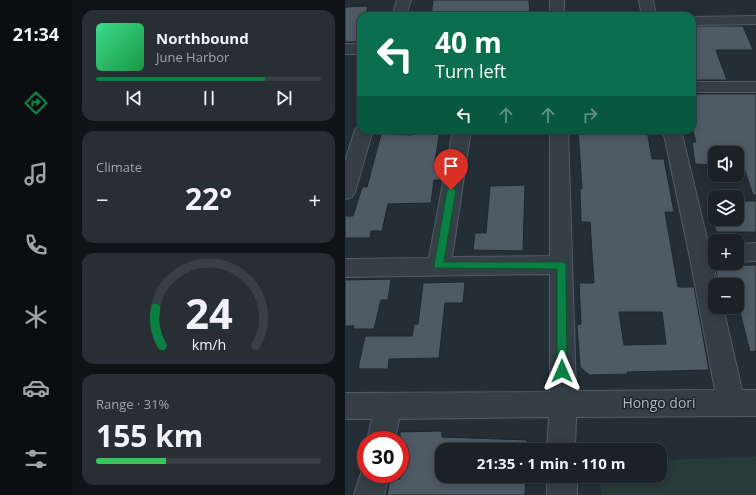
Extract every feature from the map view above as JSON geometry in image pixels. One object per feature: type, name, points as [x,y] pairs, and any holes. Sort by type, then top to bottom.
[{"type":"street","points":[[400,12],[404,0]]},
{"type":"street","points":[[557,0],[557,12]]},
{"type":"street","points":[[646,0],[648,12]]},
{"type":"street","points":[[696,21],[756,20]]},
{"type":"street","points":[[345,49],[357,49]]},
{"type":"street","points":[[696,87],[756,87]]},
{"type":"street","points":[[345,192],[348,172],[362,134]]},
{"type":"street","points":[[439,266],[461,134]]},
{"type":"street","points":[[559,134],[563,405],[561,443]]},
{"type":"street","points":[[673,134],[707,253],[743,403]]},
{"type":"street","points":[[744,252],[756,252]]},
{"type":"street","points":[[345,268],[561,265]]},
{"type":"street","name":"Hongo dori","points":[[345,406],[743,403]]},
{"type":"street","points":[[383,431],[388,406]]},
{"type":"street","points":[[369,495],[372,483]]},
{"type":"street","points":[[561,483],[562,495]]},
{"type":"green space","points":[[756,457],[756,495],[601,495],[600,483],[667,483],[667,460]]},
{"type":"building","points":[[433,0],[529,0],[530,12],[432,12]]},
{"type":"building","points":[[345,7],[368,7],[366,12],[357,12],[356,42],[345,42]]},
{"type":"building","points":[[696,26],[743,26],[753,50],[716,50],[727,80],[696,80]]},
{"type":"building","points":[[696,94],[756,94],[756,195],[753,195],[744,168],[744,146],[708,146],[708,165],[695,164],[692,142],[696,142],[694,134],[696,134]]},
{"type":"building","points":[[381,134],[440,134],[435,161],[444,161],[441,180],[434,180],[431,203],[388,204],[382,231],[371,231],[370,238],[345,238],[345,216],[353,216],[362,187],[367,187]]},
{"type":"building","points":[[578,134],[648,134],[652,159],[664,159],[674,212],[665,212],[678,287],[694,287],[709,370],[627,372],[628,374],[589,375],[580,367],[577,325],[581,324],[579,283],[594,283],[590,222],[581,222],[580,189],[582,189]],"holes":[[[619,312],[662,312],[666,344],[624,345]]]},
{"type":"building","points":[[525,185],[523,251],[473,250],[475,233],[486,233],[490,186]]},
{"type":"building","points":[[744,201],[756,201],[756,232],[716,232],[715,226],[744,226]]},
{"type":"building","points":[[744,265],[756,265],[756,351],[750,352],[740,314],[744,314],[744,278],[718,278],[716,270],[744,270]]},
{"type":"building","points":[[391,279],[388,300],[381,300],[374,329],[353,329],[354,326],[345,326],[345,280]]},
{"type":"building","points":[[465,282],[463,303],[445,303],[439,358],[389,359],[388,369],[358,369],[365,336],[412,336],[414,324],[418,324],[423,283]]},
{"type":"building","points":[[442,431],[442,437],[527,440],[527,443],[435,443],[435,483],[526,483],[525,495],[387,495],[389,483],[409,483],[409,432]]},
{"type":"route","points":[[451,190],[439,266],[561,265],[562,371]]}]
